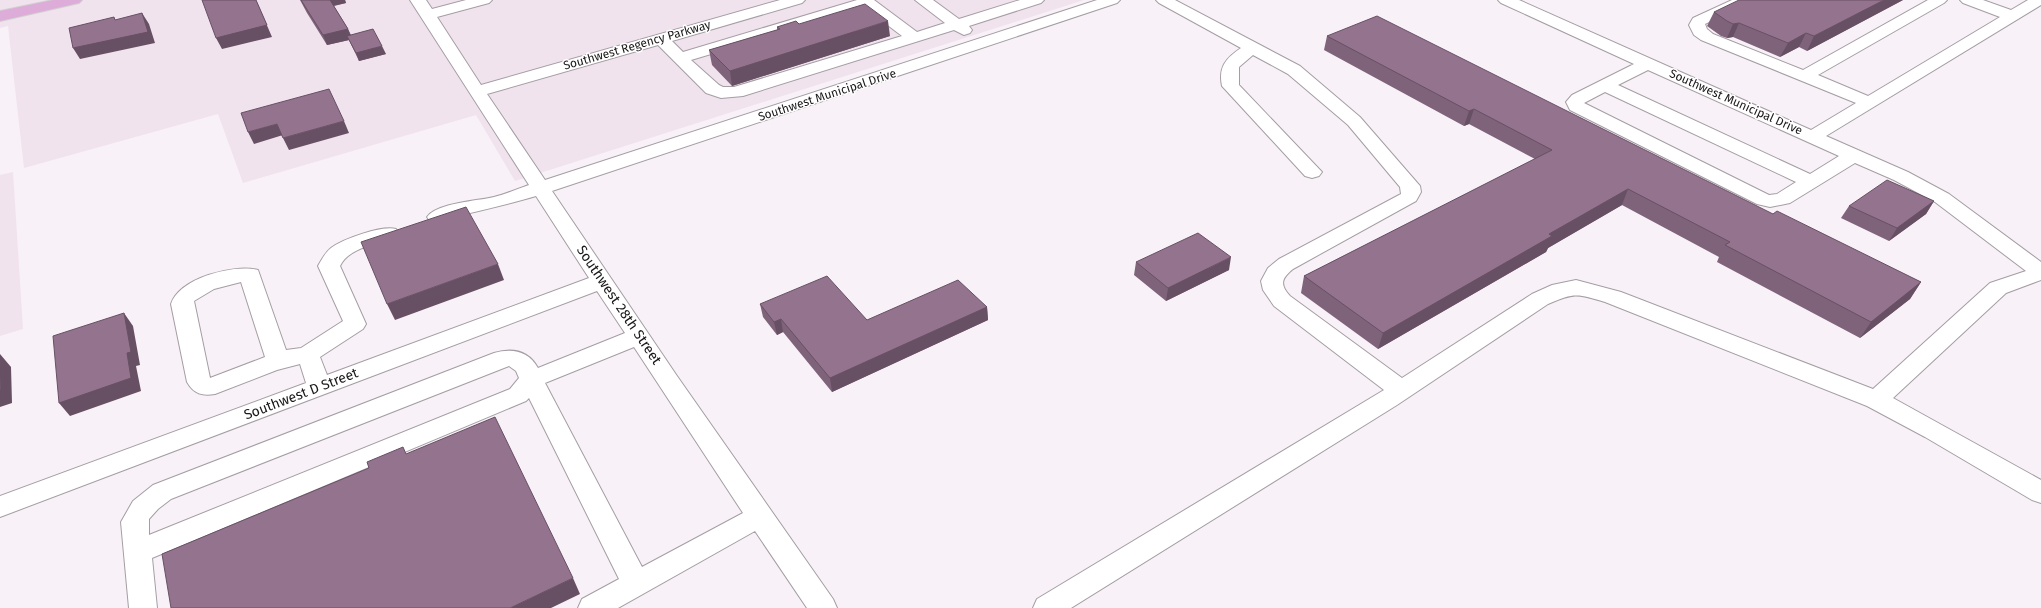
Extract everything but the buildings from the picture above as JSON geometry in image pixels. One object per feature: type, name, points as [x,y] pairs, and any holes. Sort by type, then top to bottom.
[{"type":"main road","points":[[0,16],[74,0]]},
{"type":"street","points":[[423,8],[484,0]]},
{"type":"street","name":"Southwest Regency Parkway","points":[[478,91],[797,0]]},
{"type":"street","points":[[923,0],[983,43]]},
{"type":"street","points":[[981,0],[998,12]]},
{"type":"street","points":[[661,39],[717,91],[729,93],[743,91],[1036,0]]},
{"type":"street","name":"Southwest Municipal Drive","points":[[306,355],[355,324],[329,266],[331,260],[336,254],[346,248],[460,209],[497,202],[541,188],[1112,0]]},
{"type":"street","points":[[1164,0],[1294,70],[1348,116],[1410,186],[1411,192],[1409,197],[1286,264],[1275,272],[1271,281],[1273,292],[1282,301],[1401,390]]},
{"type":"street","name":"Southwest Municipal Drive","points":[[1506,0],[1812,137],[2039,0]]},
{"type":"street","points":[[1744,0],[1700,21],[1698,24],[1700,32],[1707,37],[1869,102]]},
{"type":"street","points":[[1804,76],[1940,0]]},
{"type":"street","points":[[1968,0],[2013,16]]},
{"type":"street","points":[[680,58],[867,2],[913,37]]},
{"type":"street","name":"Southwest 28th Street","points":[[423,8],[602,281],[823,608]]},
{"type":"street","points":[[766,9],[786,26]]},
{"type":"street","points":[[1253,48],[1233,61],[1229,68],[1228,75],[1231,86],[1312,172]]},
{"type":"street","points":[[1648,63],[1578,99],[1575,102],[1576,106],[1764,200],[1783,200],[1854,155]]},
{"type":"street","points":[[1604,85],[1811,182]]},
{"type":"street","points":[[1812,137],[1854,155],[1942,198],[2041,272]]},
{"type":"street","points":[[1876,400],[1998,288],[2041,272]]},
{"type":"street","points":[[278,362],[250,275],[234,276],[200,287],[184,298],[182,304],[199,382],[205,387],[215,386],[294,356],[306,355],[310,360],[319,388]]},
{"type":"street","name":"Southwest D Street","points":[[0,507],[602,281]]},
{"type":"street","points":[[1047,608],[1401,390],[1540,299],[1560,290],[1576,287],[1614,297],[1876,400],[2041,492]]},
{"type":"street","points":[[137,552],[518,395],[532,379],[640,336]]},
{"type":"street","points":[[143,608],[134,522],[139,509],[149,500],[162,492],[502,359],[513,358],[525,366],[636,584]]},
{"type":"street","points":[[592,608],[760,516]]},
{"type":"shaded area","points":[[0,0],[1084,0],[515,181],[476,115],[243,183],[218,114],[24,168],[8,26],[0,28]]},
{"type":"shaded area","points":[[13,172],[23,329],[0,336],[0,175]]}]
